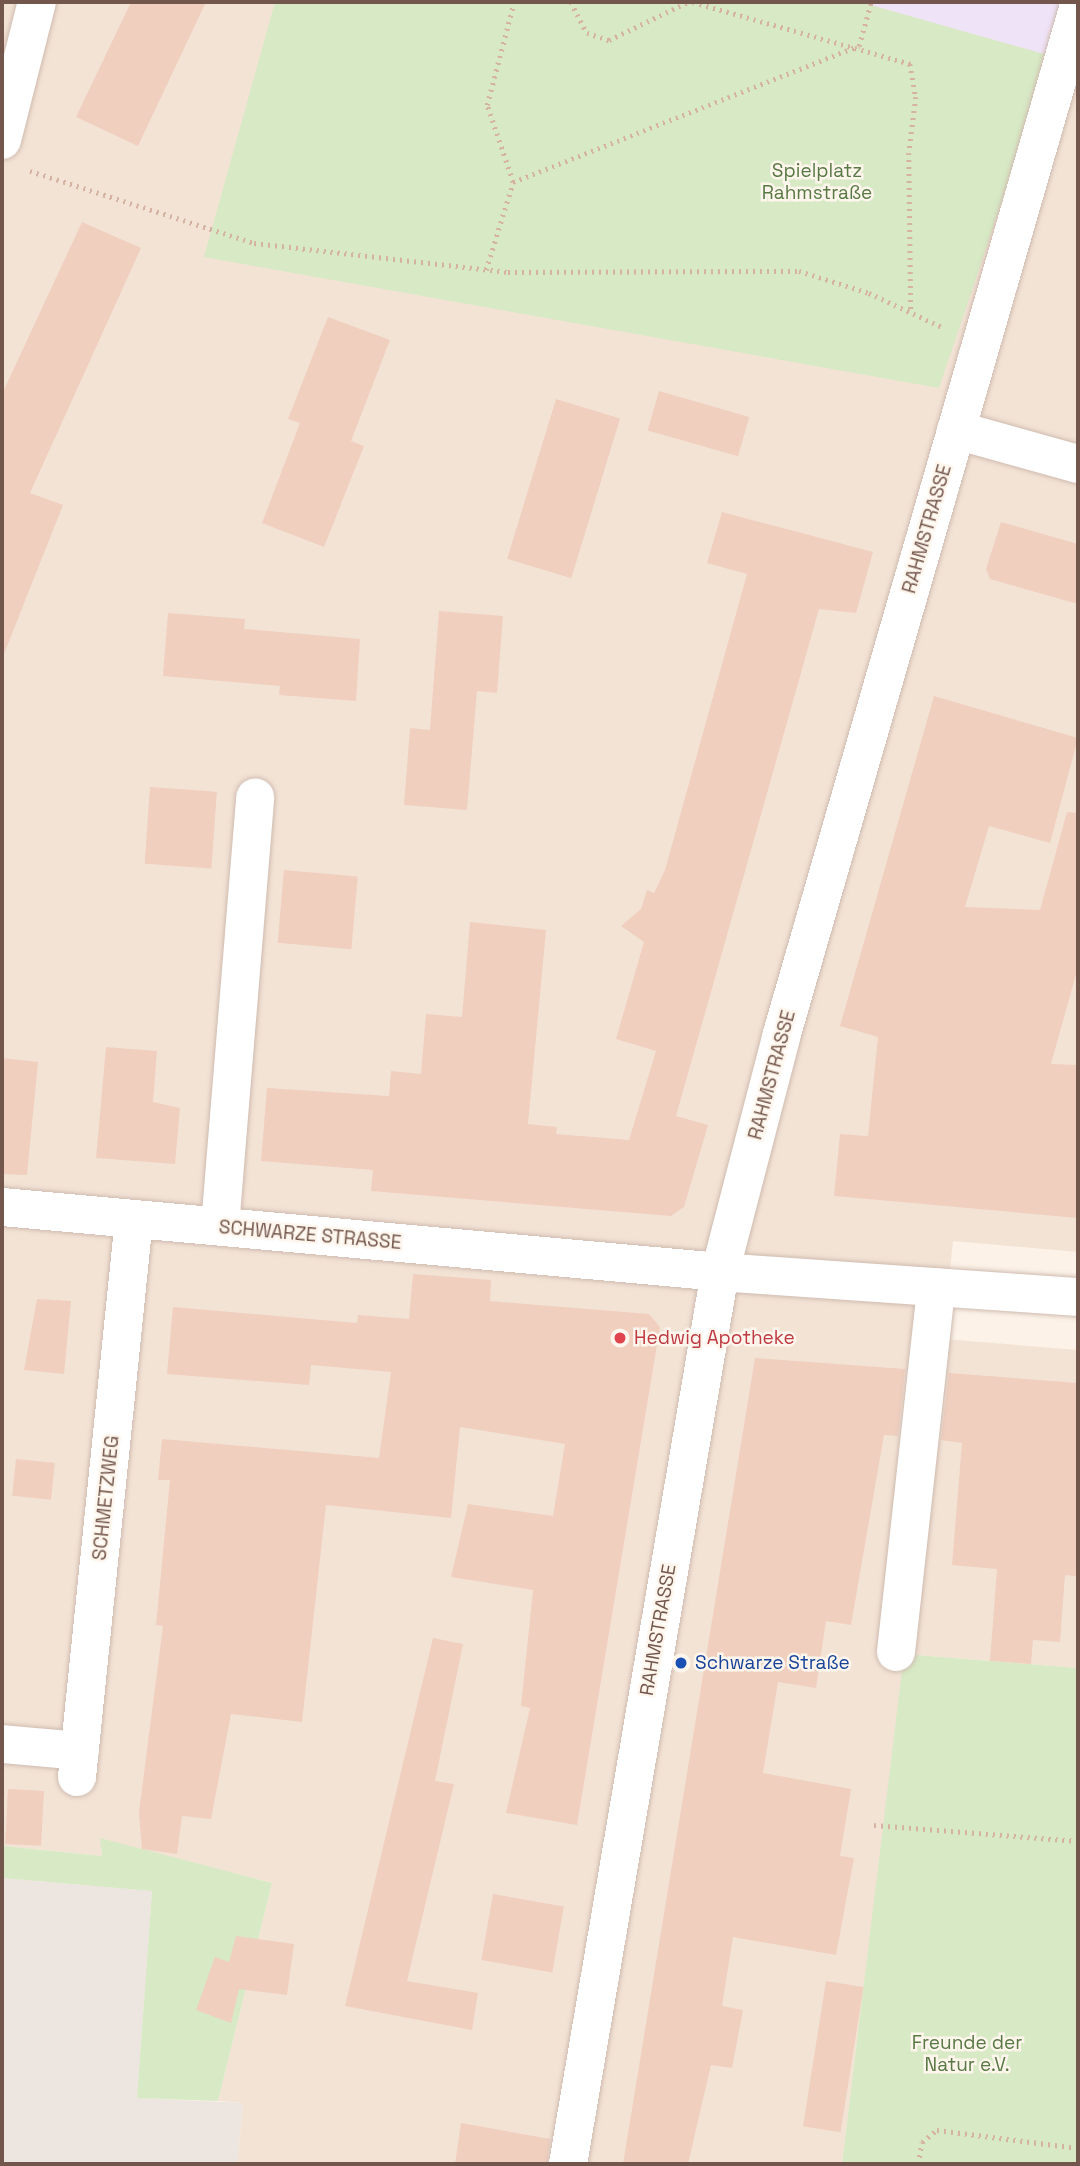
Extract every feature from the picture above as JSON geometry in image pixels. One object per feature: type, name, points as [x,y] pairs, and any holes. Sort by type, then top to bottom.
[{"type":"street","points":[[8,154],[37,2]]},
{"type":"street","name":"RAHMSTRASSE","points":[[568,2164],[720,1272],[956,430],[1078,9]]},
{"type":"street","points":[[956,430],[1078,464]]},
{"type":"street","points":[[220,1226],[254,796]]},
{"type":"street","name":"SCHWARZE STRASSE","points":[[2,1207],[720,1272],[1078,1297]]},
{"type":"street","name":"SCHMETZWEG","points":[[2,1744],[79,1764],[134,1219]]},
{"type":"street","points":[[896,1652],[936,1287]]},
{"type":"path","points":[[486,270],[513,182],[487,105],[514,2]]},
{"type":"path","points":[[571,2],[587,33],[609,40],[691,2],[899,58],[915,76],[911,312]]},
{"type":"path","points":[[859,46],[872,2]]},
{"type":"path","points":[[513,182],[859,46]]},
{"type":"path","points":[[8,154],[254,243],[486,270],[761,267],[834,282],[981,343]]},
{"type":"path","points":[[874,1825],[1078,1841]]},
{"type":"path","points":[[918,2164],[922,2142],[937,2130],[1078,2148]]},
{"type":"shaded area","points":[[2,2],[1078,2],[1078,1252],[953,1241],[943,1339],[1078,1350],[1078,1668],[905,1654],[842,2164],[237,2164],[243,2103],[218,2101],[272,1883],[101,1839],[102,1856],[3,1846]]},
{"type":"shaded area","points":[[860,2],[1068,2],[1051,56]]},
{"type":"shaded area","points":[[2,1878],[152,1891],[137,2098],[243,2103],[237,2164],[2,2164]]},
{"type":"green space","name":"Spielplatz Rahmstraße","points":[[275,2],[860,2],[1051,56],[939,388],[204,257]]},
{"type":"green space","name":"Freunde der Natur e.V.","points":[[904,1654],[1078,1668],[1078,2164],[842,2164]]},
{"type":"green space","points":[[2,1759],[3,1846],[102,1856],[100,1838],[272,1883],[218,2101],[137,2098],[152,1891],[2,1878]]},
{"type":"building","points":[[131,2],[206,2],[138,146],[76,117]]},
{"type":"building","points":[[82,222],[141,248],[30,493],[63,505],[2,659],[2,394]]},
{"type":"building","points":[[328,317],[390,340],[351,441],[364,446],[324,547],[262,523],[300,423],[288,419]]},
{"type":"building","points":[[659,391],[749,417],[738,456],[648,430]]},
{"type":"building","points":[[556,399],[620,419],[571,578],[507,559]]},
{"type":"building","points":[[722,512],[873,552],[856,613],[819,609],[676,1116],[708,1125],[684,1207],[671,1216],[371,1191],[373,1170],[261,1161],[267,1088],[389,1096],[391,1071],[421,1074],[426,1014],[462,1017],[470,922],[546,930],[528,1124],[557,1127],[556,1134],[629,1140],[656,1051],[616,1039],[644,942],[621,926],[641,909],[647,890],[654,893],[665,870],[747,574],[707,563]]},
{"type":"building","points":[[1001,522],[1078,544],[1078,604],[990,579],[986,569]]},
{"type":"building","points":[[439,611],[503,616],[497,693],[477,691],[467,810],[404,805],[410,728],[430,730]]},
{"type":"building","points":[[168,613],[245,619],[244,629],[360,639],[356,701],[279,695],[280,686],[163,676]]},
{"type":"building","points":[[934,696],[1078,738],[1050,843],[989,826],[965,907],[1040,910],[1067,812],[1078,813],[1078,967],[1051,1064],[1078,1065],[1078,1218],[834,1196],[840,1134],[868,1136],[878,1037],[840,1026]]},
{"type":"building","points":[[150,787],[217,792],[211,868],[145,864]]},
{"type":"building","points":[[284,870],[358,876],[351,949],[278,943]]},
{"type":"building","points":[[106,1047],[157,1051],[153,1102],[180,1108],[175,1164],[96,1158]]},
{"type":"building","points":[[2,1058],[38,1062],[27,1175],[2,1174]]},
{"type":"building","points":[[413,1274],[491,1280],[490,1301],[649,1314],[660,1327],[577,1825],[506,1813],[530,1708],[521,1706],[533,1590],[451,1577],[468,1504],[553,1516],[565,1444],[460,1427],[451,1518],[326,1505],[302,1722],[231,1714],[211,1819],[182,1816],[177,1854],[142,1849],[139,1812],[163,1626],[156,1625],[170,1480],[158,1480],[162,1439],[379,1458],[391,1372],[311,1365],[309,1385],[167,1374],[173,1307],[357,1323],[358,1315],[409,1319]]},
{"type":"building","points":[[37,1299],[71,1301],[64,1374],[24,1370]]},
{"type":"building","points":[[755,1358],[905,1369],[898,1436],[884,1435],[851,1625],[826,1621],[816,1688],[778,1682],[763,1773],[851,1789],[840,1856],[854,1858],[836,1955],[733,1937],[722,2006],[743,2010],[732,2068],[711,2065],[688,2164],[623,2164]]},
{"type":"building","points":[[949,1373],[1078,1383],[1076,1576],[1065,1575],[1060,1642],[1033,1640],[1031,1664],[990,1661],[997,1569],[952,1565],[962,1443],[941,1440]]},
{"type":"building","points":[[16,1459],[55,1463],[51,1500],[12,1496]]},
{"type":"building","points":[[433,1638],[463,1644],[435,1781],[454,1784],[407,1981],[478,1993],[472,2030],[345,2006]]},
{"type":"building","points":[[8,1789],[44,1791],[41,1846],[5,1844]]},
{"type":"building","points":[[493,1894],[564,1907],[552,1972],[481,1960]]},
{"type":"building","points":[[236,1936],[294,1944],[287,1995],[239,1989],[231,2023],[196,2010],[215,1957],[229,1962]]},
{"type":"building","points":[[826,1981],[864,1987],[841,2132],[803,2126]]},
{"type":"building","points":[[461,2123],[550,2139],[547,2164],[455,2164]]},
{"type":"place","name":"Hedwig Apotheke","points":[[620,1338]]},
{"type":"place","name":"Schwarze Straße","points":[[681,1663]]}]
